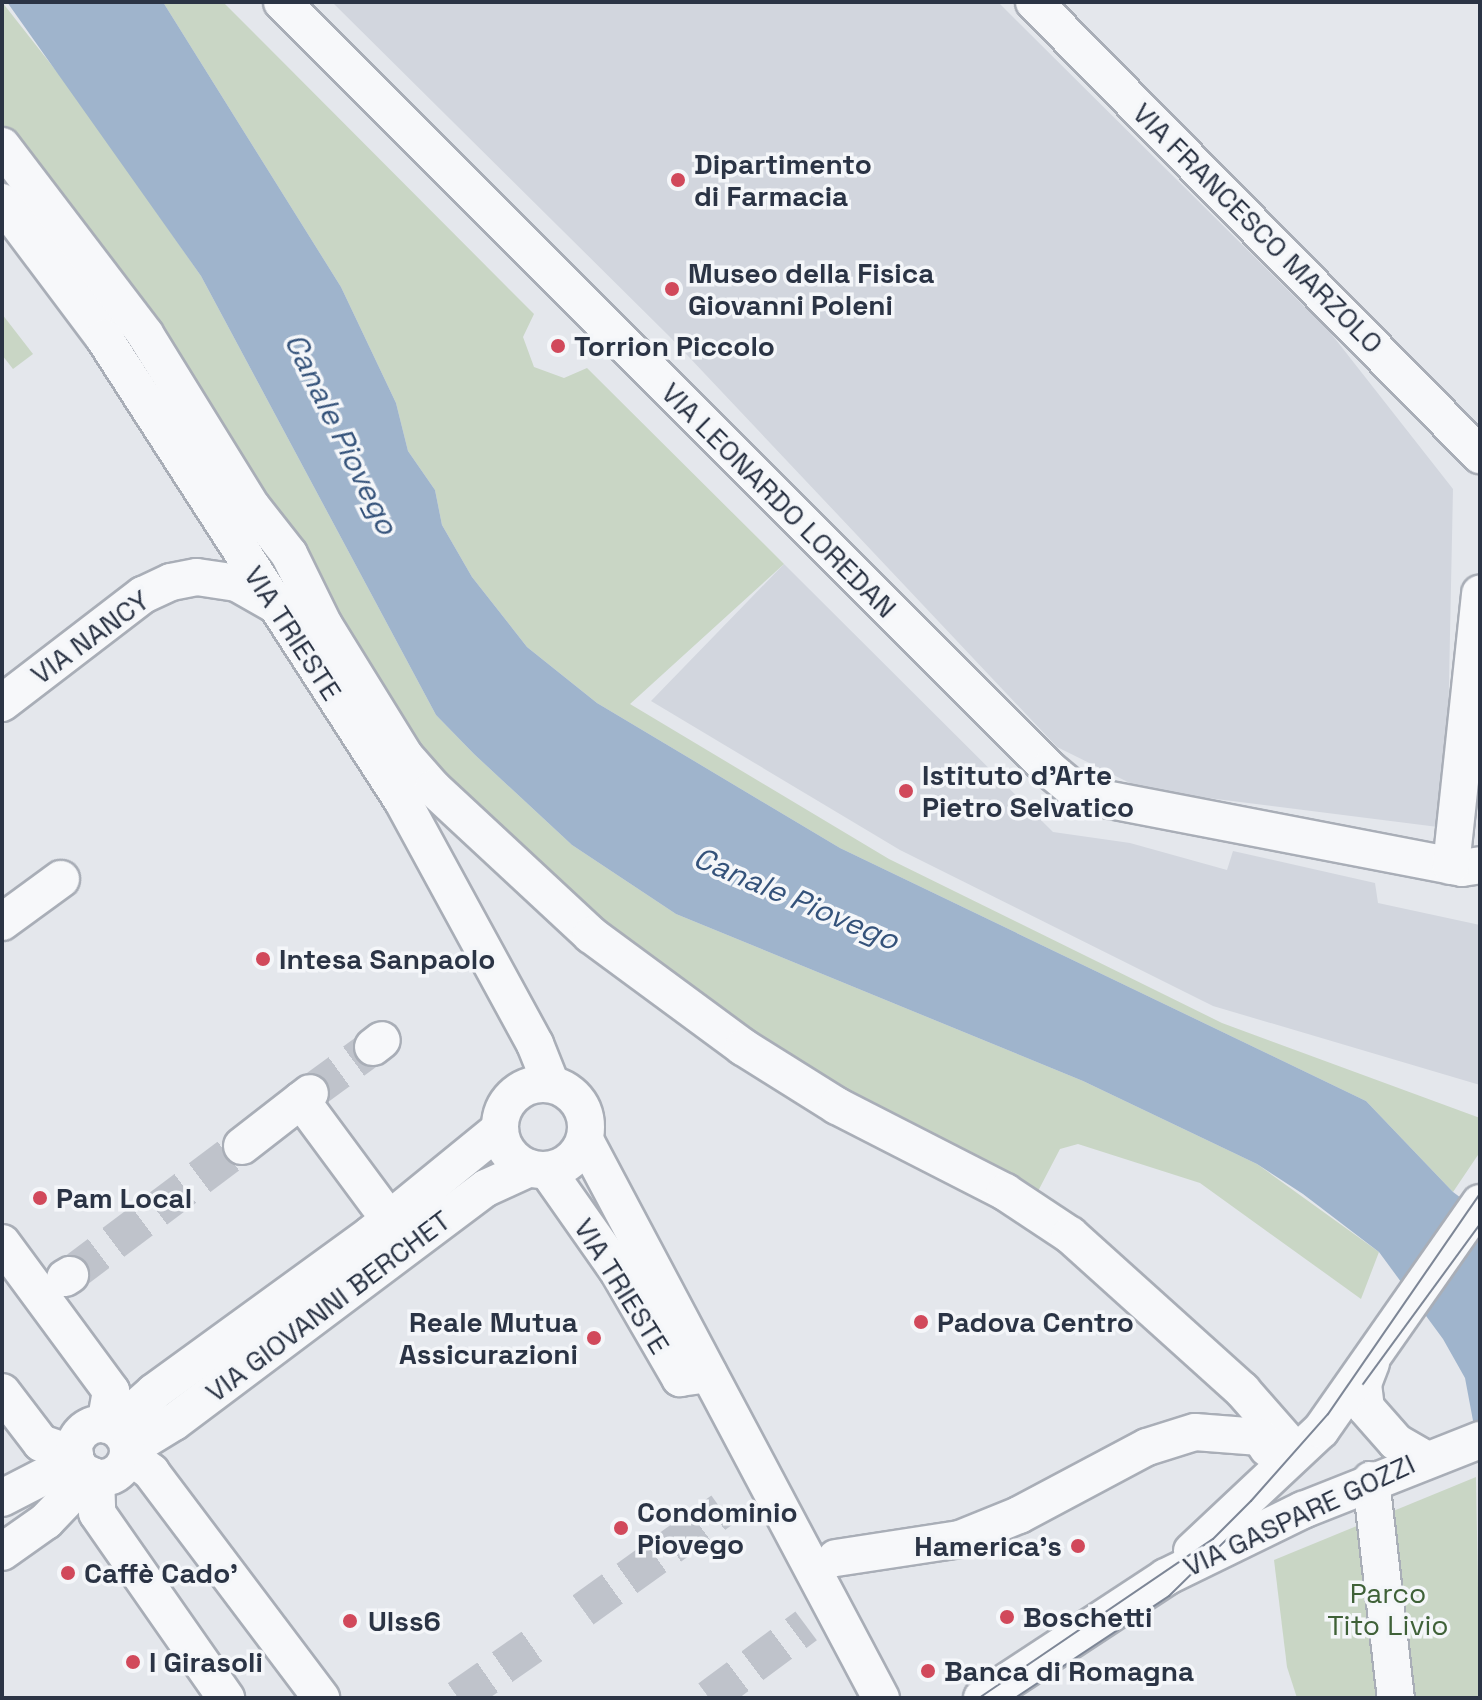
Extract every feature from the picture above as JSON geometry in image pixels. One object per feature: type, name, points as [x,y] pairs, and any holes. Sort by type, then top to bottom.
[{"type":"street","name":"VIA LEONARDO LOREDAN","points":[[282,2],[1049,769],[1079,794],[1262,827],[1468,870]]},
{"type":"street","name":"VIA FRANCESCO MARZOLO","points":[[1034,2],[1480,455]]},
{"type":"street","points":[[2,146],[145,334],[252,507],[289,554],[324,625],[405,756],[433,788],[591,935],[743,1047],[837,1106],[1005,1192],[1070,1235],[1242,1390],[1276,1443],[1260,1437],[1195,1432],[1147,1447],[1019,1515],[960,1539],[836,1558]]},
{"type":"street","name":"VIA TRIESTE","points":[[2,202],[104,338],[402,800],[535,1044],[551,1084],[581,1105],[585,1140],[881,1698]]},
{"type":"street","name":"VIA NANCY","points":[[2,703],[143,595],[171,582],[197,577],[237,583],[273,604]]},
{"type":"street","points":[[1468,870],[1480,594]]},
{"type":"street","points":[[433,788],[462,844],[434,860]]},
{"type":"street","points":[[2,922],[61,879]]},
{"type":"street","points":[[500,1129],[511,1098],[529,1086],[551,1084]]},
{"type":"street","points":[[245,1144],[305,1096],[378,1204]]},
{"type":"street","name":"VIA TRIESTE","points":[[500,1129],[509,1153],[539,1169],[618,1271],[680,1378],[709,1374]]},
{"type":"street","name":"VIA GIOVANNI BERCHET","points":[[119,1439],[154,1392],[370,1235],[500,1129]]},
{"type":"street","points":[[539,1169],[566,1164],[585,1140]]},
{"type":"street","name":"VIA GIOVANNI BERCHET","points":[[119,1439],[174,1422],[486,1188],[539,1169]]},
{"type":"street","name":"VIA GASPARE GOZZI","points":[[1166,1577],[1300,1454],[1377,1352],[1480,1203]]},
{"type":"street","points":[[2,1243],[111,1391],[119,1439],[113,1475],[84,1467],[41,1443],[2,1392]]},
{"type":"street","points":[[1377,1352],[1363,1384],[1366,1408],[1396,1442],[1428,1456]]},
{"type":"street","points":[[226,1698],[97,1513],[79,1435],[119,1439],[151,1472],[321,1698]]},
{"type":"street","name":"VIA GASPARE GOZZI","points":[[982,1698],[1166,1577],[1371,1480],[1428,1456],[1480,1440]]},
{"type":"street","points":[[2,1498],[84,1467]]},
{"type":"street","points":[[2,1552],[46,1521],[84,1467]]},
{"type":"street","points":[[1371,1480],[1396,1698]]},
{"type":"shaded area","points":[[332,2],[998,2],[1329,331],[1453,489],[1446,828],[1144,790],[1057,747],[671,338]]},
{"type":"shaded area","name":"Istituto d'Arte Pietro Selvatico","points":[[784,564],[1053,832],[1130,843],[1227,870],[1233,851],[1375,883],[1378,903],[1480,925],[1480,1085],[1213,1006],[900,850],[651,701]]},
{"type":"green space","points":[[2,2],[72,91],[201,276],[436,715],[474,754],[572,845],[676,914],[1083,1081],[1257,1164],[1379,1252],[1361,1299],[1200,1183],[1078,1144],[1060,1149],[1036,1195],[852,1101],[616,941],[452,795],[2,129]]},
{"type":"green space","points":[[163,2],[223,2],[534,314],[523,337],[534,367],[564,378],[587,368],[784,564],[630,704],[889,859],[1222,1023],[1480,1118],[1480,1152],[1453,1192],[1366,1101],[840,848],[597,703],[527,647],[472,577],[442,525],[435,490],[408,451],[396,403],[341,287]]},
{"type":"green space","points":[[2,314],[33,354],[13,369],[2,355]]},
{"type":"green space","name":"Parco Tito Livio","points":[[1476,1477],[1480,1698],[1297,1698],[1287,1667],[1274,1560]]},
{"type":"water","name":"Canale Piovego","points":[[7,2],[163,2],[341,287],[396,403],[408,451],[435,490],[442,525],[472,577],[527,647],[597,703],[840,848],[1366,1101],[1453,1192],[1480,1212],[1480,1458],[1465,1378],[1443,1339],[1379,1252],[1303,1194],[1257,1164],[1083,1081],[676,914],[572,845],[474,754],[436,715],[201,276]]},
{"type":"tunnel","points":[[310,1093],[373,1047]]},
{"type":"tunnel","points":[[70,1275],[242,1146]]},
{"type":"tunnel","points":[[583,1610],[722,1510]]},
{"type":"tunnel","points":[[709,1698],[806,1626]]},
{"type":"tunnel","points":[[458,1698],[534,1645]]},
{"type":"tram line","points":[[979,1698],[1213,1539],[1251,1501],[1328,1414],[1480,1194]]},
{"type":"tram line","points":[[1363,1384],[1480,1224]]},
{"type":"tram line","points":[[1015,1698],[1169,1596],[1229,1537]]},
{"type":"place","name":"Dipartimento di Farmacia","points":[[678,180]]},
{"type":"place","name":"Museo della Fisica Giovanni Poleni","points":[[672,289]]},
{"type":"place","name":"Torrion Piccolo","points":[[558,346]]},
{"type":"place","name":"Istituto d'Arte Pietro Selvatico","points":[[906,791]]},
{"type":"place","name":"Intesa Sanpaolo","points":[[263,959]]},
{"type":"place","name":"Pam Local","points":[[40,1198]]},
{"type":"place","name":"Padova Centro","points":[[921,1322]]},
{"type":"place","name":"Reale Mutua Assicurazioni","points":[[594,1338]]},
{"type":"place","name":"Condominio Piovego","points":[[621,1528]]},
{"type":"place","name":"Hamerica's","points":[[1078,1546]]},
{"type":"place","name":"Caffè Cado'","points":[[68,1573]]},
{"type":"place","name":"Boschetti","points":[[1007,1617]]},
{"type":"place","name":"Ulss6","points":[[350,1621]]},
{"type":"place","name":"I Girasoli","points":[[133,1662]]},
{"type":"place","name":"Banca di Romagna","points":[[928,1671]]}]
